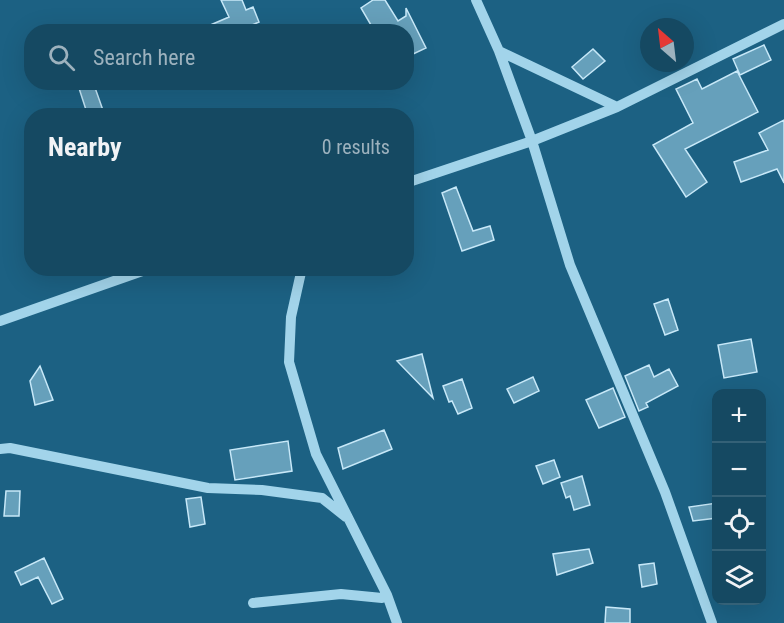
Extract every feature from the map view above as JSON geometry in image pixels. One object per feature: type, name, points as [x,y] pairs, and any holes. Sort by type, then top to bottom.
[{"type":"street","points":[[476,0],[499,51],[532,141],[570,265],[665,492],[712,623]]},
{"type":"street","points":[[414,180],[532,141],[617,107],[784,24]]},
{"type":"street","points":[[499,51],[617,107]]},
{"type":"street","points":[[0,321],[128,276]]},
{"type":"street","points":[[300,276],[291,317],[290,362],[316,454],[387,595],[397,623]]},
{"type":"street","points":[[0,449],[10,448],[208,488],[262,490],[322,498],[349,520]]},
{"type":"street","points":[[253,603],[341,594],[382,598],[387,595]]},
{"type":"building","points":[[221,0],[242,0],[246,10],[253,7],[259,22],[213,24],[229,17]]},
{"type":"building","points":[[373,0],[385,0],[398,21],[406,16],[406,8],[414,24],[370,24],[361,8]]},
{"type":"building","points":[[414,24],[426,48],[414,54]]},
{"type":"building","points":[[764,45],[771,60],[740,75],[733,59]]},
{"type":"building","points":[[593,49],[605,61],[583,79],[572,67]]},
{"type":"building","points":[[737,71],[758,112],[685,149],[707,182],[686,197],[653,145],[693,123],[676,89],[697,79],[702,89]]},
{"type":"building","points":[[80,90],[96,90],[102,108],[85,108]]},
{"type":"building","points":[[784,120],[784,183],[777,169],[741,182],[734,162],[768,150],[759,133]]},
{"type":"building","points":[[456,187],[473,231],[490,226],[494,240],[462,251],[442,193]]},
{"type":"building","points":[[668,299],[678,330],[665,335],[654,304]]},
{"type":"building","points":[[751,339],[757,372],[724,378],[718,345]]},
{"type":"building","points":[[422,354],[433,398],[397,361]]},
{"type":"building","points":[[649,365],[654,377],[669,369],[678,386],[646,403],[648,407],[639,411],[625,376]]},
{"type":"building","points":[[40,366],[53,400],[35,405],[30,381]]},
{"type":"building","points":[[533,377],[539,391],[514,403],[507,389]]},
{"type":"building","points":[[462,379],[472,408],[458,414],[452,401],[449,402],[443,386]]},
{"type":"building","points":[[613,388],[625,417],[599,428],[586,400]]},
{"type":"building","points":[[384,430],[392,449],[343,469],[338,448]]},
{"type":"building","points":[[288,441],[292,471],[235,480],[230,450]]},
{"type":"building","points":[[554,460],[560,477],[543,484],[536,466]]},
{"type":"building","points":[[582,476],[590,505],[574,510],[570,496],[566,498],[561,483]]},
{"type":"building","points":[[6,491],[20,491],[19,516],[4,516]]},
{"type":"building","points":[[201,497],[205,524],[190,527],[186,499]]},
{"type":"building","points":[[712,504],[712,519],[693,521],[689,507]]},
{"type":"building","points":[[589,549],[593,563],[557,575],[553,554]]},
{"type":"building","points":[[44,558],[63,599],[52,604],[38,577],[21,585],[15,572]]},
{"type":"building","points":[[654,563],[657,584],[642,587],[639,565]]},
{"type":"building","points":[[606,607],[630,609],[630,623],[605,623]]}]
